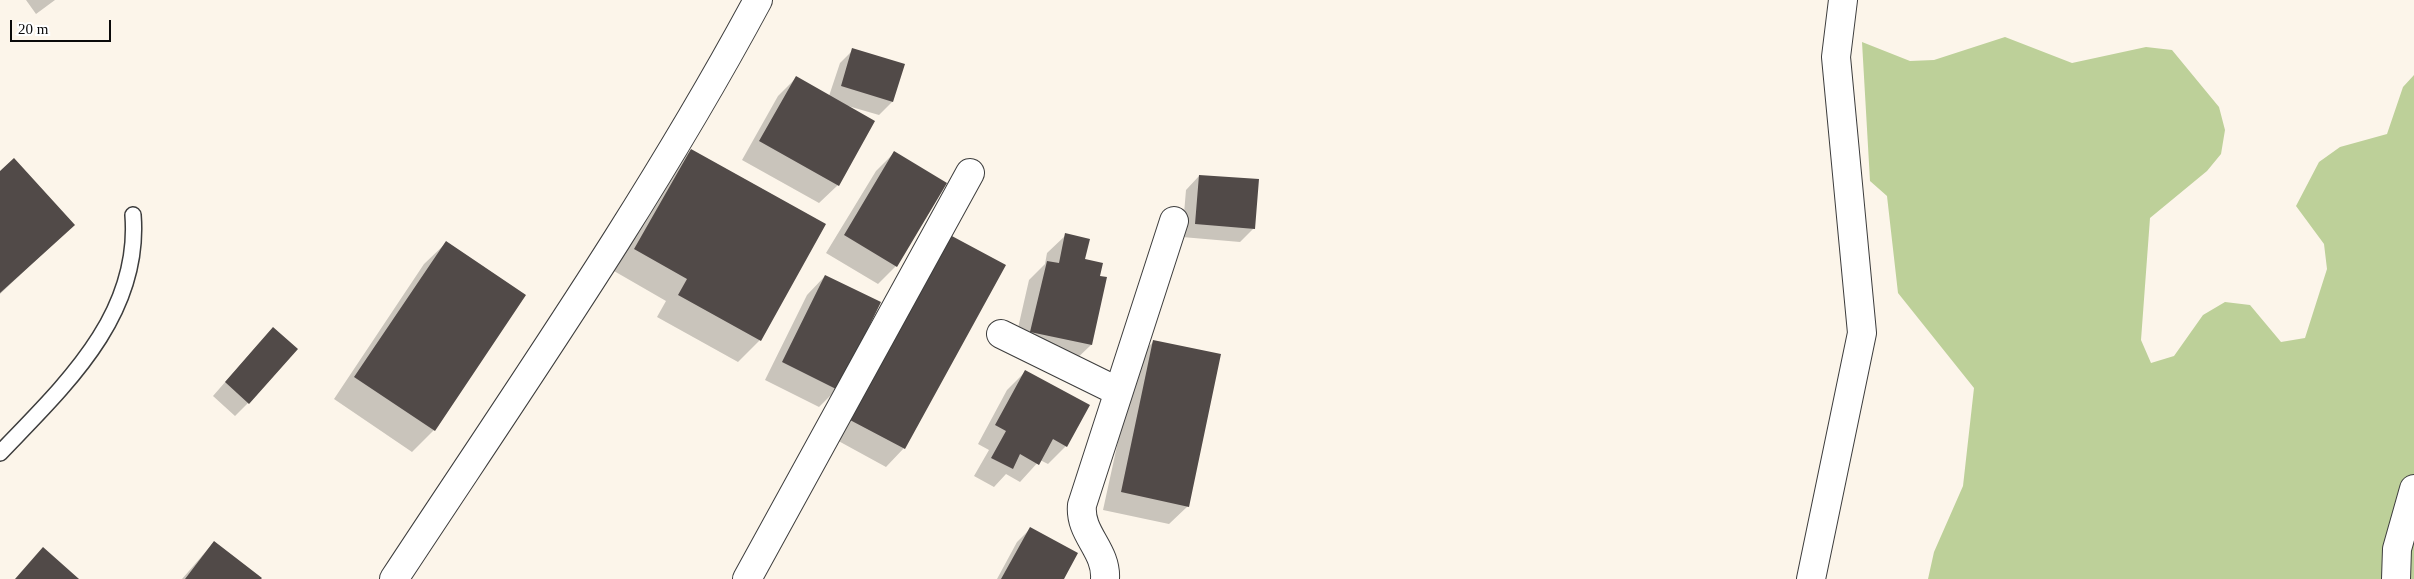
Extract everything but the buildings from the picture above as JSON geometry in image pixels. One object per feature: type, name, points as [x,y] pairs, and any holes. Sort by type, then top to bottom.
[{"type":"street","points":[[394,579],[627,223],[718,74],[758,0]]},
{"type":"street","points":[[1812,579],[1862,333],[1836,57],[1843,0]]},
{"type":"street","points":[[747,579],[970,173]]},
{"type":"street","points":[[1105,579],[1105,564],[1082,524],[1082,511],[1117,391],[1174,221]]},
{"type":"street","points":[[1001,334],[1117,391]]},
{"type":"street","points":[[2396,579],[2397,550],[2414,489]]},
{"type":"lane","points":[[0,453],[44,407],[96,345],[116,310],[128,280],[135,240],[133,215]]},
{"type":"green space","points":[[2005,37],[2072,63],[2146,47],[2172,50],[2219,107],[2225,130],[2221,154],[2207,171],[2150,218],[2141,340],[2151,363],[2174,356],[2203,315],[2225,302],[2250,305],[2281,342],[2305,338],[2327,269],[2324,244],[2296,206],[2319,162],[2340,147],[2387,134],[2403,87],[2414,75],[2414,579],[1928,579],[1934,552],[1963,486],[1974,388],[1898,293],[1887,196],[1870,181],[1862,42],[1910,61],[1934,60]]}]
